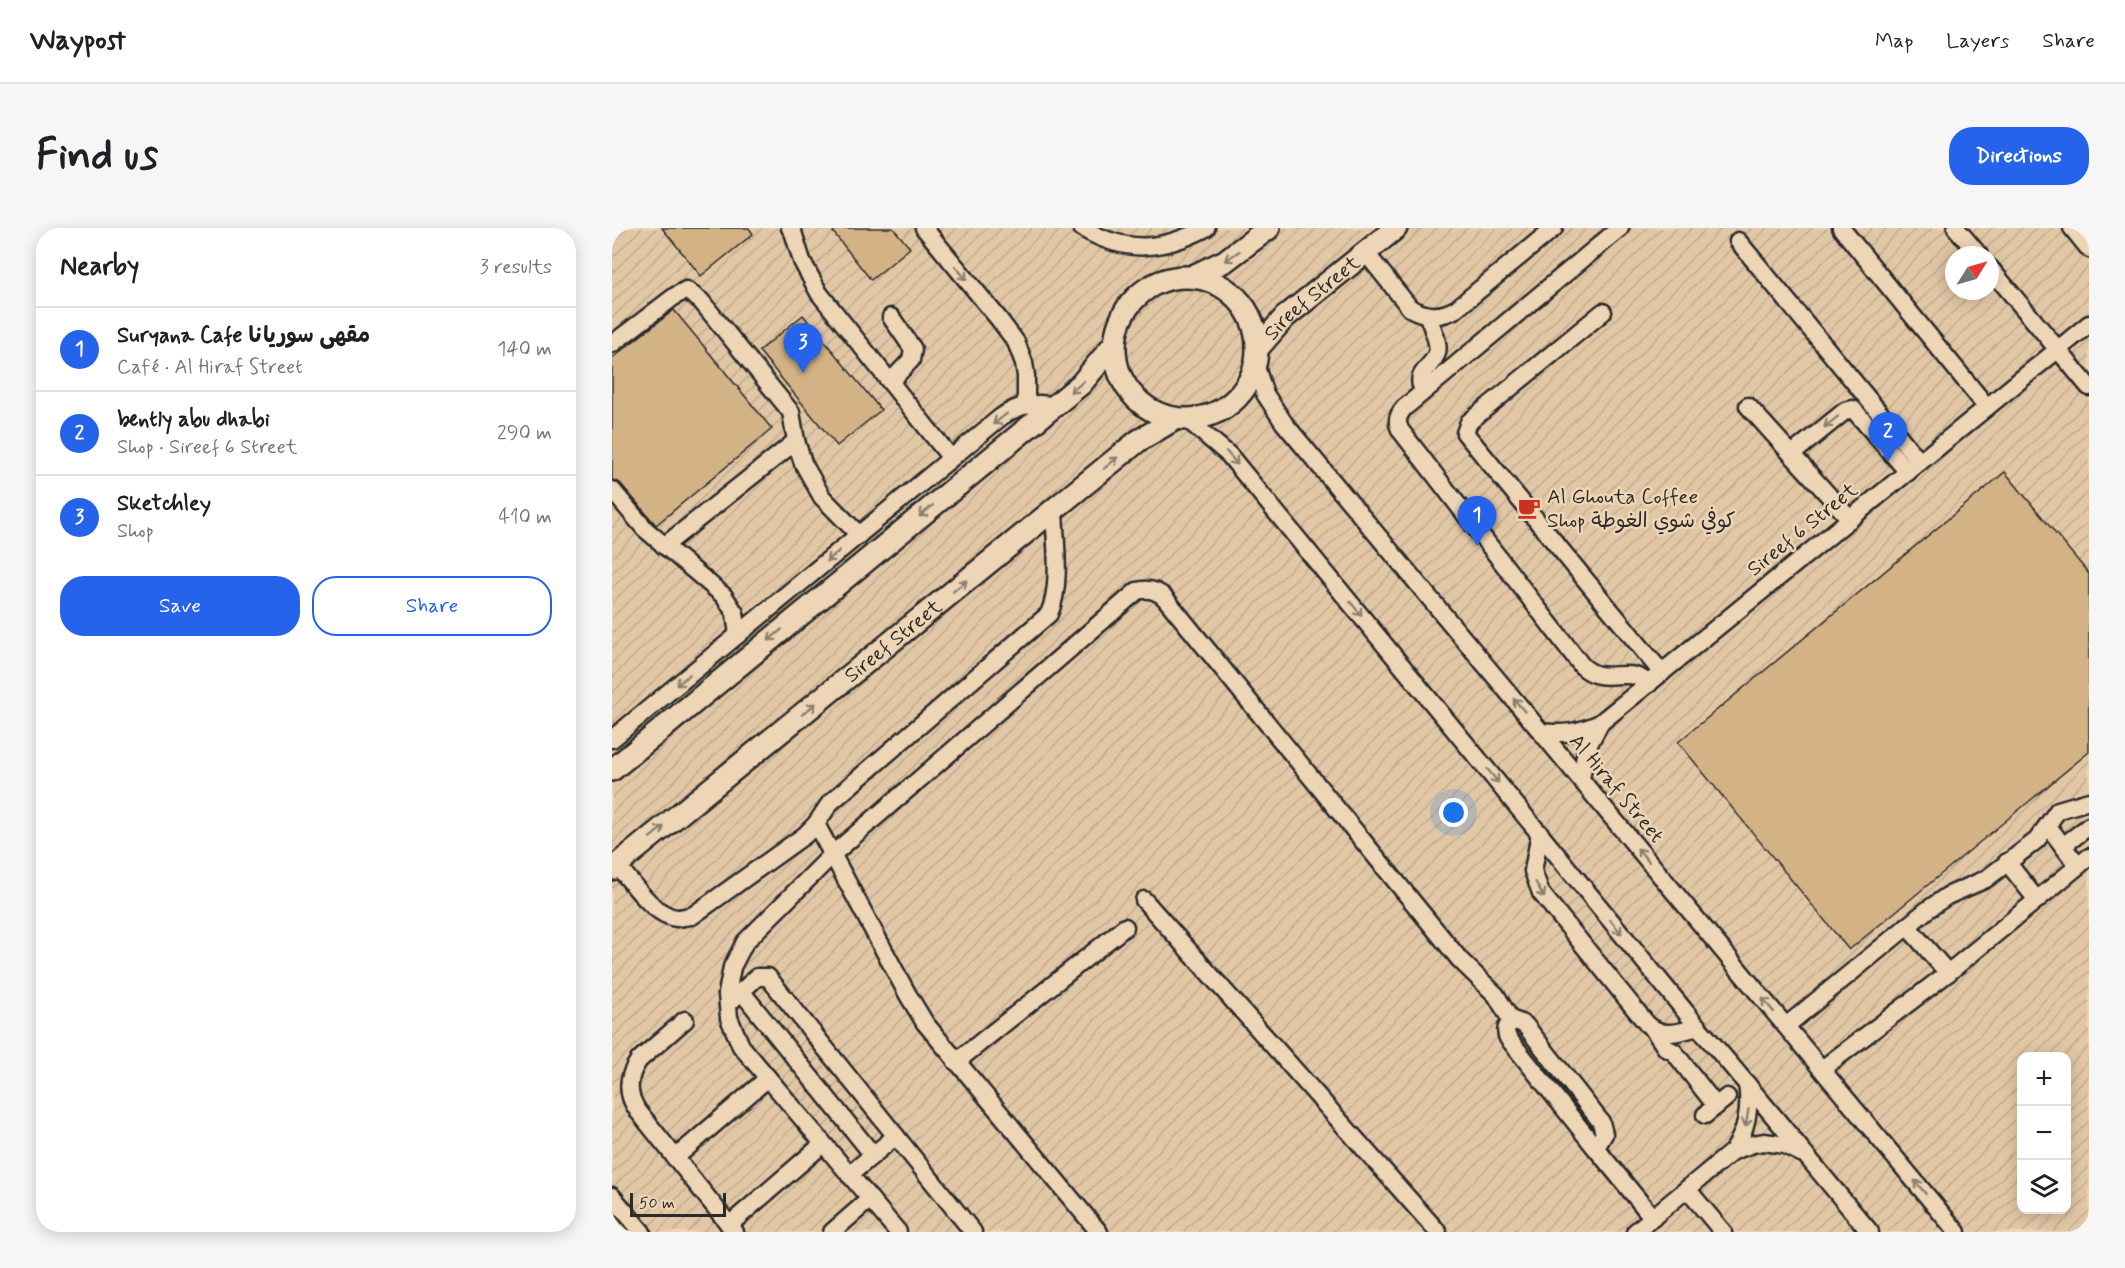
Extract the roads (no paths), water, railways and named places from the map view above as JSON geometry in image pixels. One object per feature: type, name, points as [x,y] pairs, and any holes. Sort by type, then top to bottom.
[{"type":"main road","name":"Sireef Street","points":[[1256,356],[1285,317],[1396,228]]},
{"type":"main road","points":[[1191,277],[1214,284],[1231,294],[1244,309],[1253,326],[1256,356],[1246,386],[1231,403],[1211,415],[1182,419],[1155,412],[1137,400],[1124,384],[1116,364],[1115,343],[1120,321],[1132,301],[1150,287],[1172,279],[1191,277],[1225,261],[1259,232]]},
{"type":"main road","points":[[612,770],[1081,384],[1115,343]]},
{"type":"main road","name":"Sireef Street","points":[[614,867],[1138,441],[1182,419]]},
{"type":"street","points":[[790,228],[802,261],[819,293],[951,458]]},
{"type":"street","points":[[924,228],[1016,342],[1025,370],[1026,405]]},
{"type":"street","points":[[1082,228],[1112,242],[1152,247],[1173,243],[1206,228]]},
{"type":"street","points":[[1366,253],[1403,302],[1428,316],[1448,314],[1554,228]]},
{"type":"street","points":[[1620,228],[1404,408],[1398,417],[1399,427],[1408,441],[1582,666],[1599,676],[1632,674],[1656,678]]},
{"type":"street","points":[[1841,228],[1987,407]]},
{"type":"street","points":[[1956,228],[1971,246]]},
{"type":"street","points":[[2072,228],[2089,249]]},
{"type":"street","points":[[1738,241],[1914,467]]},
{"type":"street","points":[[1999,279],[2089,387]]},
{"type":"street","points":[[612,344],[686,290],[701,301],[791,412],[803,463],[822,497],[859,535]]},
{"type":"street","points":[[1603,312],[1469,422],[1465,433],[1656,678]]},
{"type":"street","points":[[1424,391],[1420,384],[1421,375],[1435,358],[1437,349],[1428,316]]},
{"type":"street","points":[[890,382],[911,360],[913,349],[891,317]]},
{"type":"street","name":"Sireef 6 Street","points":[[1541,732],[1565,734],[1600,723],[2089,324]]},
{"type":"street","name":"Al Hiraf Street","points":[[1256,356],[1265,394],[1284,423],[1957,1232]]},
{"type":"street","points":[[612,739],[1009,412],[1026,405],[1044,403],[1054,406]]},
{"type":"street","points":[[1748,406],[1850,519]]},
{"type":"street","points":[[1792,454],[1845,411],[1853,409],[1914,467]]},
{"type":"street","points":[[1182,419],[1229,455],[1540,833],[1690,1029],[1746,1082],[1804,1155],[1870,1232]]},
{"type":"street","points":[[664,546],[796,441]]},
{"type":"street","points":[[612,490],[645,529],[724,596],[735,613],[738,635]]},
{"type":"street","points":[[614,867],[662,914],[677,918],[692,916],[800,839],[816,824],[830,803],[1049,614],[1055,601],[1056,587],[1054,510]]},
{"type":"street","points":[[898,1232],[736,1037],[729,1018],[728,1004],[728,980],[732,967],[745,942],[832,854],[1132,595],[1143,590],[1155,591],[1165,598],[1460,960],[1496,995],[1512,1022],[1506,1029],[1508,1038],[1653,1218]]},
{"type":"street","name":"Sireef 6 Street","points":[[1581,779],[1586,750],[1600,723]]},
{"type":"street","points":[[1786,1026],[1937,903],[1986,879],[2037,840],[2058,810],[2089,801]]},
{"type":"street","points":[[816,824],[925,1023],[1099,1232]]},
{"type":"street","points":[[1822,1069],[1948,973],[2084,862],[2063,846],[2048,826]]},
{"type":"street","points":[[2063,846],[2089,826]]},
{"type":"street","points":[[1540,833],[1533,871],[1541,893],[1653,1029],[1666,1048],[1674,1052],[1716,1106]]},
{"type":"street","points":[[2007,862],[2037,900]]},
{"type":"street","points":[[1144,900],[1438,1232]]},
{"type":"street","points":[[1907,926],[1948,973]]},
{"type":"street","points":[[956,1062],[1125,927]]},
{"type":"street","points":[[728,1004],[758,976],[768,977],[973,1232]]},
{"type":"street","points":[[741,991],[873,1155]]},
{"type":"street","points":[[685,1020],[639,1060],[631,1073],[629,1089],[633,1104],[732,1229],[823,1144]]},
{"type":"street","points":[[1653,1029],[1667,1034],[1690,1029]]},
{"type":"street","points":[[1674,1052],[1677,1041],[1690,1029]]},
{"type":"street","points":[[675,1158],[768,1078]]},
{"type":"street","points":[[1733,1151],[1747,1123],[1749,1103],[1746,1082]]},
{"type":"street","points":[[849,1175],[896,1136]]},
{"type":"street","points":[[1637,1232],[1733,1151],[1764,1142],[1785,1145],[1804,1155]]},
{"type":"street","points":[[1687,1190],[1723,1232]]},
{"type":"street","points":[[612,1196],[642,1232]]},
{"type":"street","points":[[832,1232],[870,1199]]},
{"type":"place","name":"Sketchley","points":[[803,373]]},
{"type":"place","name":"bently abu dhabi","points":[[1888,462]]},
{"type":"place","name":"Al Ghouta Coffee Shop كوفي شوي الغوطة","points":[[1529,508]]},
{"type":"place","name":"Suryana Cafe مقهى سوريانا","points":[[1477,546]]}]
